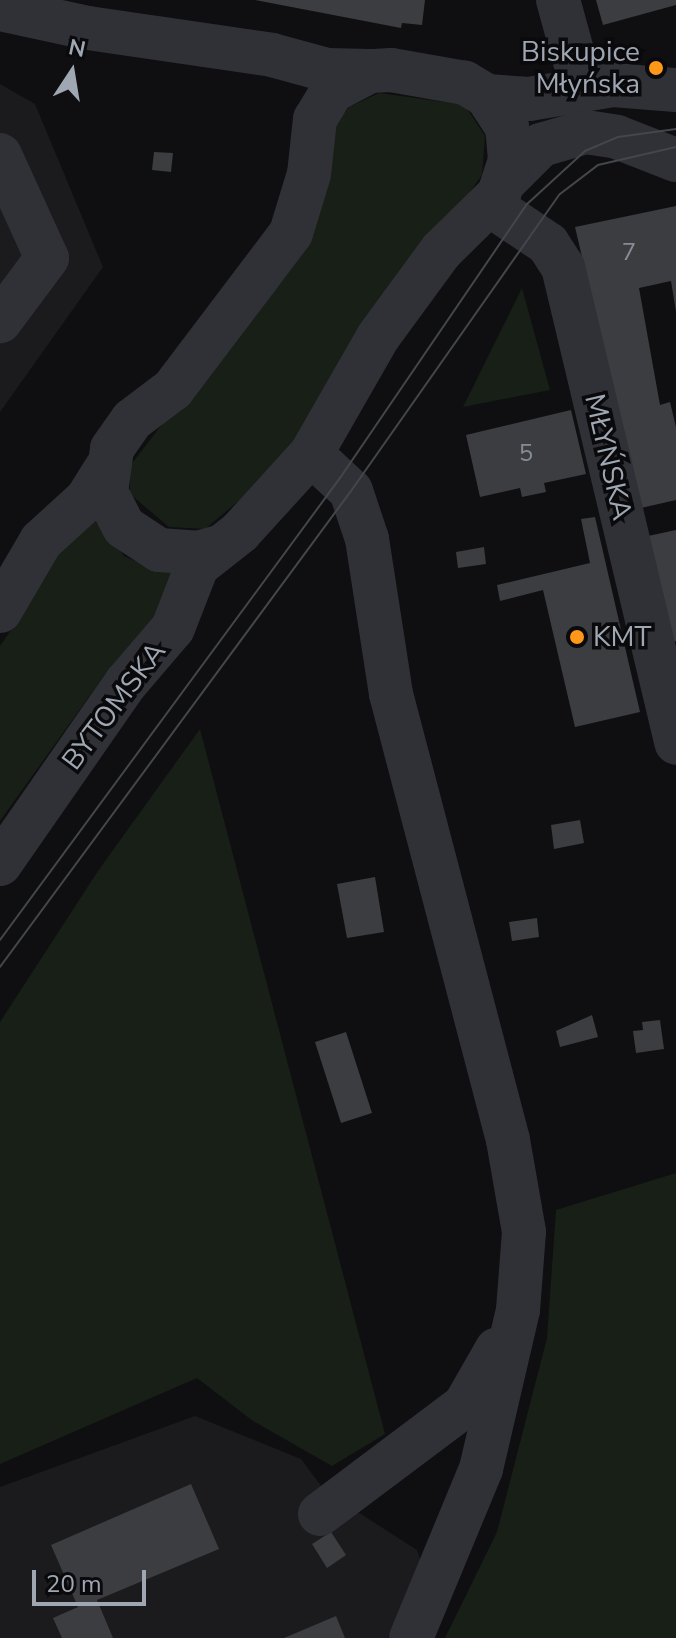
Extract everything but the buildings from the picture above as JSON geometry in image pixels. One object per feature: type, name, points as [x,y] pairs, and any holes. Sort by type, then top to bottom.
[{"type":"street","points":[[558,0],[582,87]]},
{"type":"street","points":[[0,9],[90,14],[327,70],[450,78],[487,96],[529,99],[582,87],[676,90]]},
{"type":"street","points":[[242,52],[276,71],[295,91],[311,139]]},
{"type":"street","points":[[0,611],[41,541],[87,499],[106,469],[121,431],[173,389],[291,233],[302,205],[311,139],[322,102],[347,81],[370,71]]},
{"type":"street","points":[[487,96],[507,127],[510,160],[498,193]]},
{"type":"street","points":[[498,193],[541,145],[586,132],[617,137],[676,160]]},
{"type":"street","points":[[0,155],[47,258],[0,321]]},
{"type":"street","name":"BYTOMSKA","points":[[0,864],[126,683],[173,628],[197,566],[240,532],[311,454],[378,337],[441,251],[498,193]]},
{"type":"street","name":"MŁYŃSKA","points":[[498,193],[548,244],[563,267],[676,743]]},
{"type":"street","points":[[311,454],[351,491],[367,539],[391,694],[520,1189],[524,1258],[518,1310],[481,1469],[411,1638]]},
{"type":"street","points":[[106,469],[112,510],[140,541],[179,553],[219,547]]},
{"type":"street","points":[[320,1514],[465,1405],[518,1310]]},
{"type":"shaded area","points":[[0,84],[35,104],[103,267],[0,412]]},
{"type":"shaded area","points":[[379,93],[459,104],[468,110],[485,136],[482,175],[271,474],[205,529],[169,527],[130,494],[130,466],[193,384],[339,119],[349,107]]},
{"type":"shaded area","points":[[522,288],[550,390],[463,407]]},
{"type":"shaded area","points":[[94,515],[124,556],[149,567],[173,570],[166,611],[108,670],[0,821],[0,646],[33,598],[40,574]]},
{"type":"shaded area","points":[[200,729],[385,1434],[332,1466],[253,1421],[197,1378],[0,1464],[0,1022],[98,871]]},
{"type":"shaded area","points":[[676,1173],[676,1638],[445,1638],[497,1532],[547,1338],[556,1210]]},
{"type":"shaded area","points":[[195,1416],[301,1459],[325,1491],[417,1550],[423,1568],[388,1638],[0,1638],[0,1487]]},
{"type":"tram line","points":[[0,940],[340,478],[526,205],[585,151],[618,137],[676,129]]},
{"type":"tram line","points":[[0,967],[351,491],[560,194],[598,165],[676,147]]},
{"type":"place","name":"Biskupice Młyńska","points":[[656,68]]},
{"type":"place","name":"KMT","points":[[577,637]]}]
